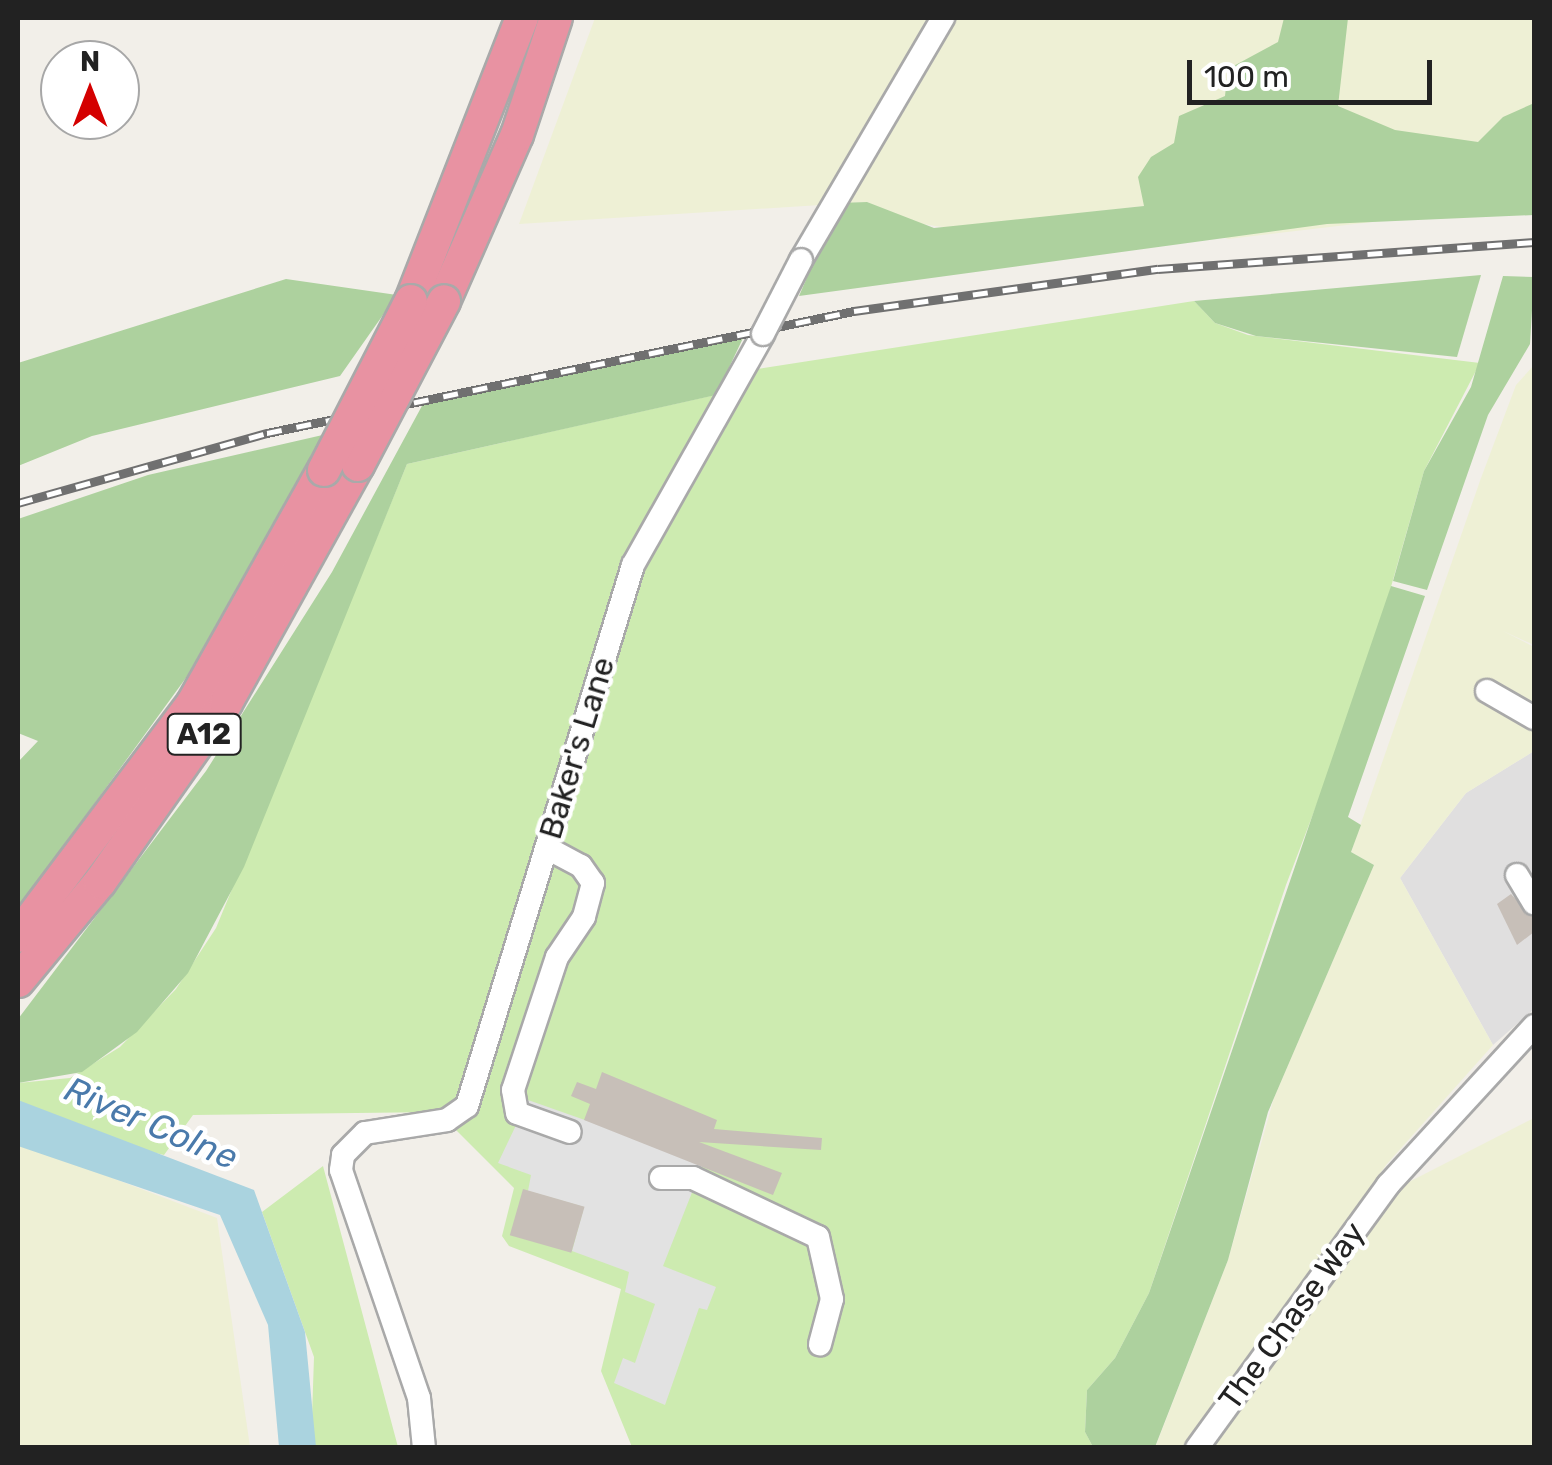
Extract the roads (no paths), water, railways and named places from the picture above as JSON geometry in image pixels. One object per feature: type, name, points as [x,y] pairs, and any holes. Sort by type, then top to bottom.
[{"type":"highway","name":"A12","points":[[18,936],[193,702],[324,470],[411,301],[522,18]]},
{"type":"highway","name":"A12","points":[[18,981],[100,882],[226,703],[358,466],[444,301],[517,135],[556,18]]},
{"type":"street","name":"Baker's Lane","points":[[424,1448],[419,1398],[341,1170],[343,1156],[365,1133],[447,1120],[467,1106],[633,565],[801,260],[942,18]]},
{"type":"street","points":[[1487,691],[1534,718]]},
{"type":"street","points":[[547,848],[581,866],[593,883],[584,917],[557,957],[513,1090],[517,1113],[570,1132]]},
{"type":"street","points":[[1517,875],[1534,903]]},
{"type":"street","name":"The Chase Way","points":[[1197,1448],[1388,1185],[1534,1026]]},
{"type":"street","points":[[661,1178],[676,1173],[720,1188],[818,1236],[832,1299],[820,1344]]},
{"type":"water","points":[[18,1100],[254,1190],[305,1332],[316,1447],[279,1447],[268,1325],[220,1215],[18,1146]]},
{"type":"railway","points":[[18,503],[267,433],[854,311],[1158,269],[1534,242]]},
{"type":"water label","name":"River Colne","points":[[151,1123]]}]
